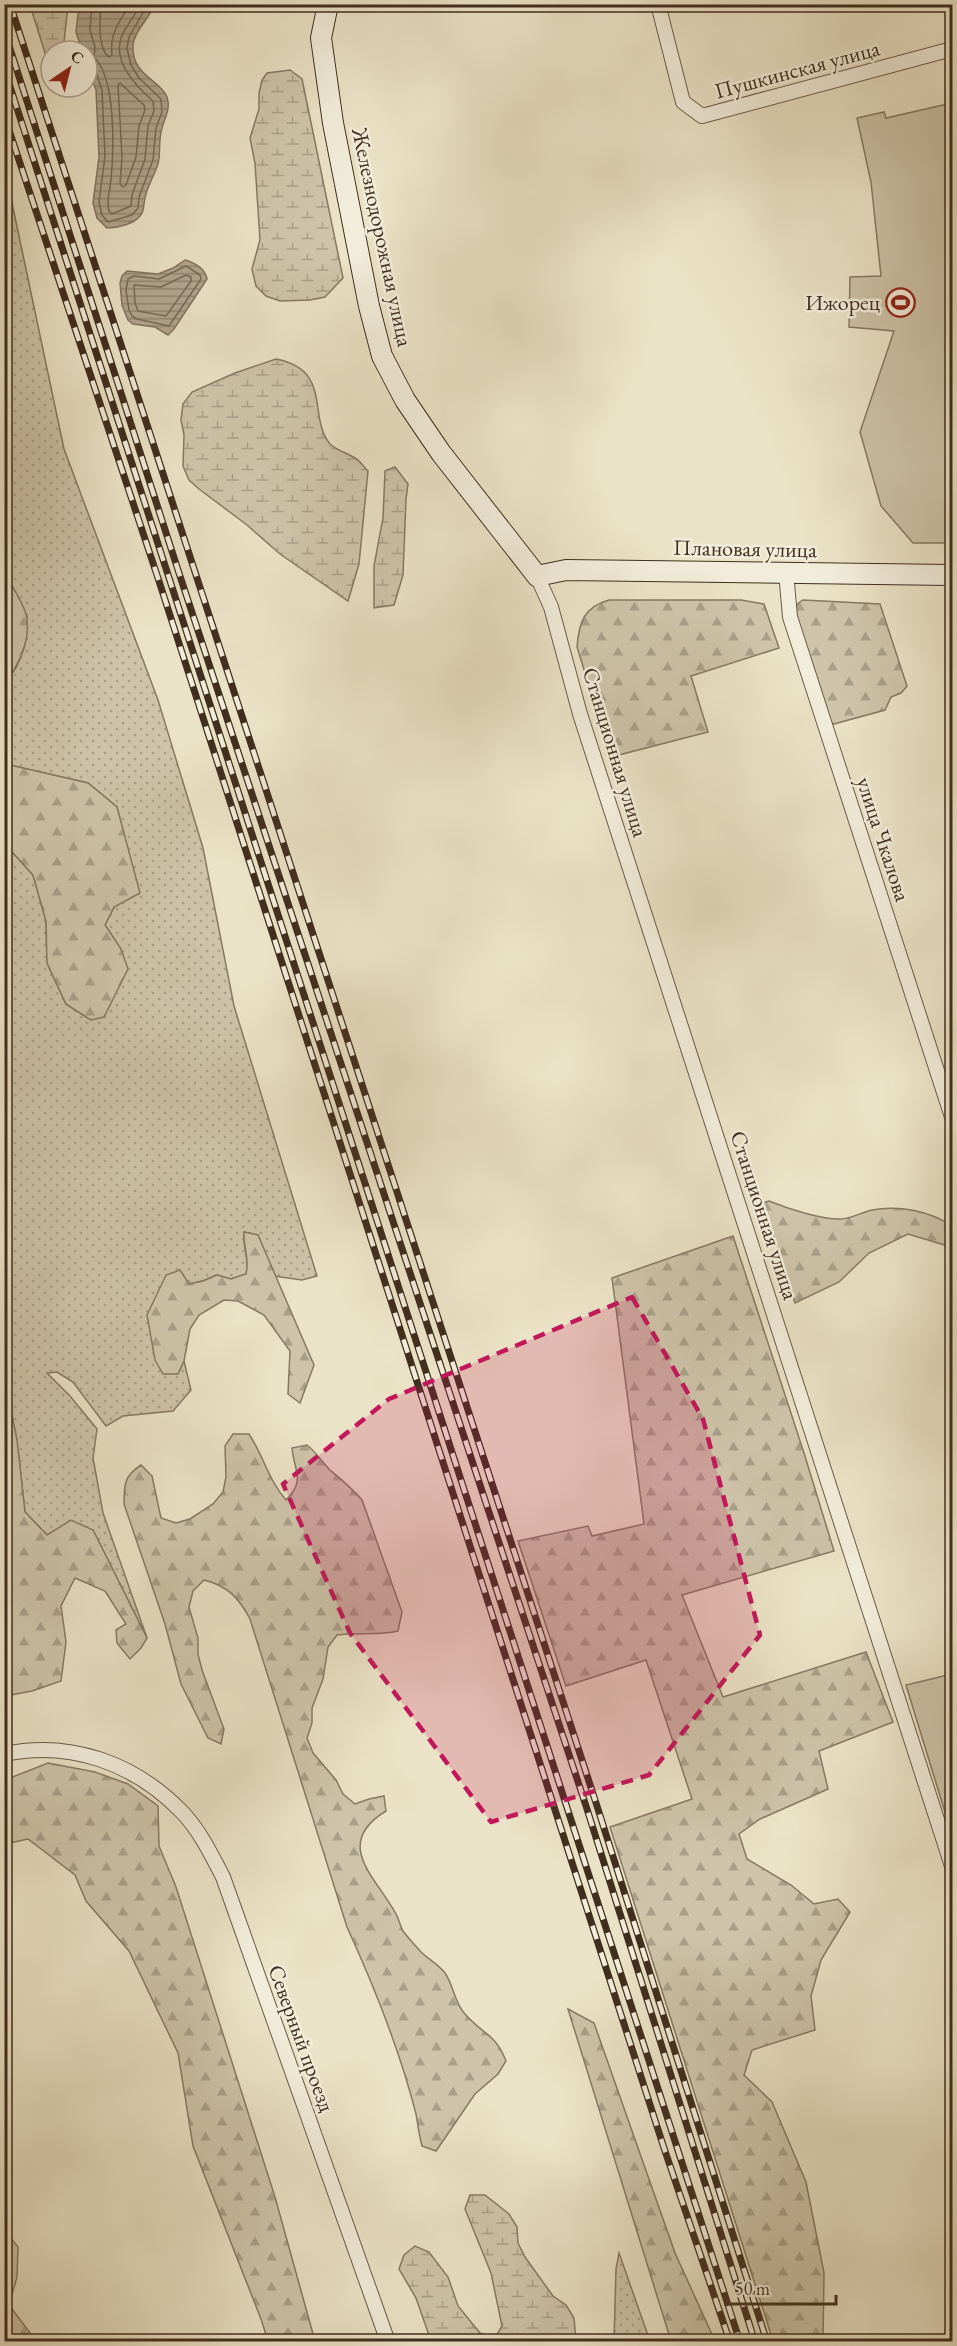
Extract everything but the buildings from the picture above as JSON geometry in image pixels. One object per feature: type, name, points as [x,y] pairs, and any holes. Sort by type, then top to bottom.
[{"type":"street","name":"Железнодорожная улица","points":[[328,4],[321,38],[333,123],[369,306],[382,356],[405,400],[441,453],[537,576]]},
{"type":"street","name":"Пушкинская улица","points":[[658,4],[683,102],[702,116],[952,49]]},
{"type":"street","name":"Плановая улица","points":[[537,576],[566,570],[952,575]]},
{"type":"street","name":"улица Чкалова","points":[[786,572],[790,617],[952,1117]]},
{"type":"street","name":"Станционная улица","points":[[537,576],[551,607],[580,714],[952,1866]]},
{"type":"street","name":"Северный проезд","points":[[4,1754],[24,1750],[51,1749],[75,1752],[136,1775],[182,1812],[206,1844],[223,1877],[388,2342]]},
{"type":"highlighted area","points":[[632,1297],[703,1419],[760,1635],[649,1775],[491,1822],[350,1633],[283,1484],[389,1399]]},
{"type":"green space","points":[[30,5],[68,5],[64,39],[41,39]]},
{"type":"green space","points":[[290,70],[302,79],[343,278],[325,297],[280,301],[266,296],[256,286],[252,269],[260,240],[255,163],[250,138],[259,109],[262,80],[267,73]]},
{"type":"green space","name":"Ижорец","points":[[952,103],[952,543],[913,543],[881,506],[860,432],[894,331],[849,327],[850,277],[881,276],[871,182],[857,118],[884,112],[886,118]]},
{"type":"green space","points":[[4,165],[64,449],[158,700],[203,848],[234,1006],[317,1276],[302,1280],[274,1276],[258,1235],[244,1232],[246,1274],[231,1279],[216,1275],[188,1284],[178,1374],[184,1361],[191,1390],[173,1411],[123,1416],[106,1426],[73,1382],[57,1372],[47,1373],[70,1396],[97,1429],[93,1458],[103,1513],[147,1638],[93,1530],[47,1535],[25,1512],[17,1440],[5,1382],[5,844],[33,875],[46,921],[47,963],[66,1004],[91,1020],[121,949],[105,925],[114,907],[124,835],[117,807],[88,783],[10,765],[5,773],[5,684],[17,666],[24,648],[27,617],[5,572]]},
{"type":"green space","points":[[276,359],[294,365],[305,373],[312,383],[323,433],[330,444],[357,459],[368,471],[359,564],[348,601],[280,554],[247,525],[199,489],[189,480],[183,466],[184,435],[181,420],[183,404],[192,392],[235,373]]},
{"type":"green space","points":[[395,467],[408,484],[403,575],[394,605],[374,608],[374,566],[383,518],[385,471]]},
{"type":"green space","points":[[4,572],[24,608],[27,619],[25,645],[5,684]]},
{"type":"green space","points":[[609,600],[741,600],[764,604],[779,648],[691,676],[708,732],[611,757],[577,647],[581,623],[588,611]]},
{"type":"green space","points":[[803,600],[880,604],[907,686],[901,693],[891,697],[885,710],[830,725],[795,615],[796,605]]},
{"type":"green space","points":[[10,765],[88,783],[117,807],[140,893],[114,907],[105,925],[121,949],[128,969],[104,1017],[91,1020],[66,1004],[47,963],[46,921],[33,875],[5,844],[5,773]]},
{"type":"green space","points":[[769,1201],[804,1213],[833,1219],[849,1218],[872,1210],[893,1208],[914,1210],[934,1216],[952,1226],[948,1246],[908,1234],[869,1253],[839,1282],[795,1303],[762,1203]]},
{"type":"green space","points":[[244,1232],[258,1235],[314,1365],[300,1403],[288,1394],[290,1351],[264,1315],[238,1301],[224,1300],[199,1315],[190,1329],[184,1361],[178,1374],[163,1374],[155,1360],[147,1315],[166,1275],[180,1270],[189,1284],[217,1275],[231,1279],[246,1274]]},
{"type":"green space","points":[[733,1236],[834,1551],[682,1595],[723,1697],[866,1652],[893,1722],[819,1751],[828,1789],[760,1819],[739,1834],[747,1859],[791,1885],[814,1904],[838,1899],[850,1912],[821,1960],[811,1996],[815,2030],[752,2050],[744,2075],[772,2102],[806,2182],[824,2273],[823,2341],[773,2341],[610,1827],[692,1799],[646,1660],[566,1686],[518,1541],[588,1526],[592,1536],[644,1524],[612,1278]]},
{"type":"green space","points":[[5,1382],[17,1440],[25,1512],[47,1535],[71,1520],[93,1530],[147,1638],[130,1659],[117,1643],[116,1630],[126,1624],[105,1591],[75,1578],[61,1606],[66,1642],[61,1681],[32,1691],[5,1696]]},
{"type":"green space","points":[[233,1434],[249,1434],[275,1485],[286,1500],[296,1487],[297,1481],[292,1448],[307,1445],[362,1500],[402,1612],[398,1631],[337,1635],[328,1647],[323,1679],[312,1708],[312,1723],[307,1738],[313,1753],[336,1780],[343,1794],[355,1804],[384,1796],[386,1811],[370,1823],[362,1836],[360,1848],[363,1861],[396,1914],[403,1931],[421,1952],[445,1973],[461,2009],[471,2021],[493,2039],[506,2061],[498,2074],[475,2094],[436,2151],[422,2146],[416,2114],[402,2066],[376,1995],[347,1927],[250,1619],[237,1599],[220,1586],[204,1580],[193,1591],[189,1607],[198,1638],[198,1654],[202,1670],[224,1729],[221,1744],[208,1738],[181,1684],[165,1624],[124,1504],[124,1491],[128,1477],[141,1465],[152,1476],[161,1518],[176,1523],[190,1519],[213,1504],[223,1492],[226,1477],[225,1446]]},
{"type":"green space","points":[[952,1674],[952,1835],[906,1685]]},
{"type":"green space","points":[[48,1763],[95,1772],[128,1784],[158,1806],[159,1846],[176,1887],[275,2197],[315,2341],[268,2341],[193,2146],[178,2053],[129,1951],[86,1901],[75,1875],[28,1839],[5,1844],[5,1780]]},
{"type":"green space","points":[[568,2009],[594,2023],[675,2253],[715,2341],[671,2341]]},
{"type":"green space","points":[[470,2195],[485,2195],[509,2214],[517,2227],[518,2243],[525,2257],[553,2296],[566,2305],[574,2318],[576,2341],[431,2341],[416,2298],[399,2269],[404,2255],[415,2246],[429,2252],[448,2277],[458,2306],[480,2333],[495,2338],[502,2326],[491,2273],[465,2209]]},
{"type":"green space","points":[[4,2230],[18,2247],[17,2277],[9,2305],[36,2341],[5,2341]]},
{"type":"green space","points":[[619,2253],[650,2341],[614,2341],[616,2269]]},
{"type":"water","points":[[79,5],[154,5],[134,40],[134,55],[136,64],[167,97],[168,109],[161,133],[158,164],[146,194],[143,212],[134,221],[125,225],[107,228],[97,218],[93,203],[99,157],[96,99],[99,99],[99,39],[78,39],[76,32]]},
{"type":"water","points":[[185,260],[199,266],[207,279],[174,329],[168,335],[155,327],[133,324],[128,320],[122,305],[120,283],[122,276],[127,271],[158,274]]},
{"type":"railway","points":[[10,4],[597,1806],[767,2342]]},
{"type":"railway","points":[[4,30],[178,570],[587,1809],[755,2342]]},
{"type":"railway","points":[[4,68],[740,2342]]},
{"type":"railway","points":[[4,115],[158,578],[664,2148],[730,2342]]},
{"type":"place","name":"Ижорец","points":[[901,302]]}]
